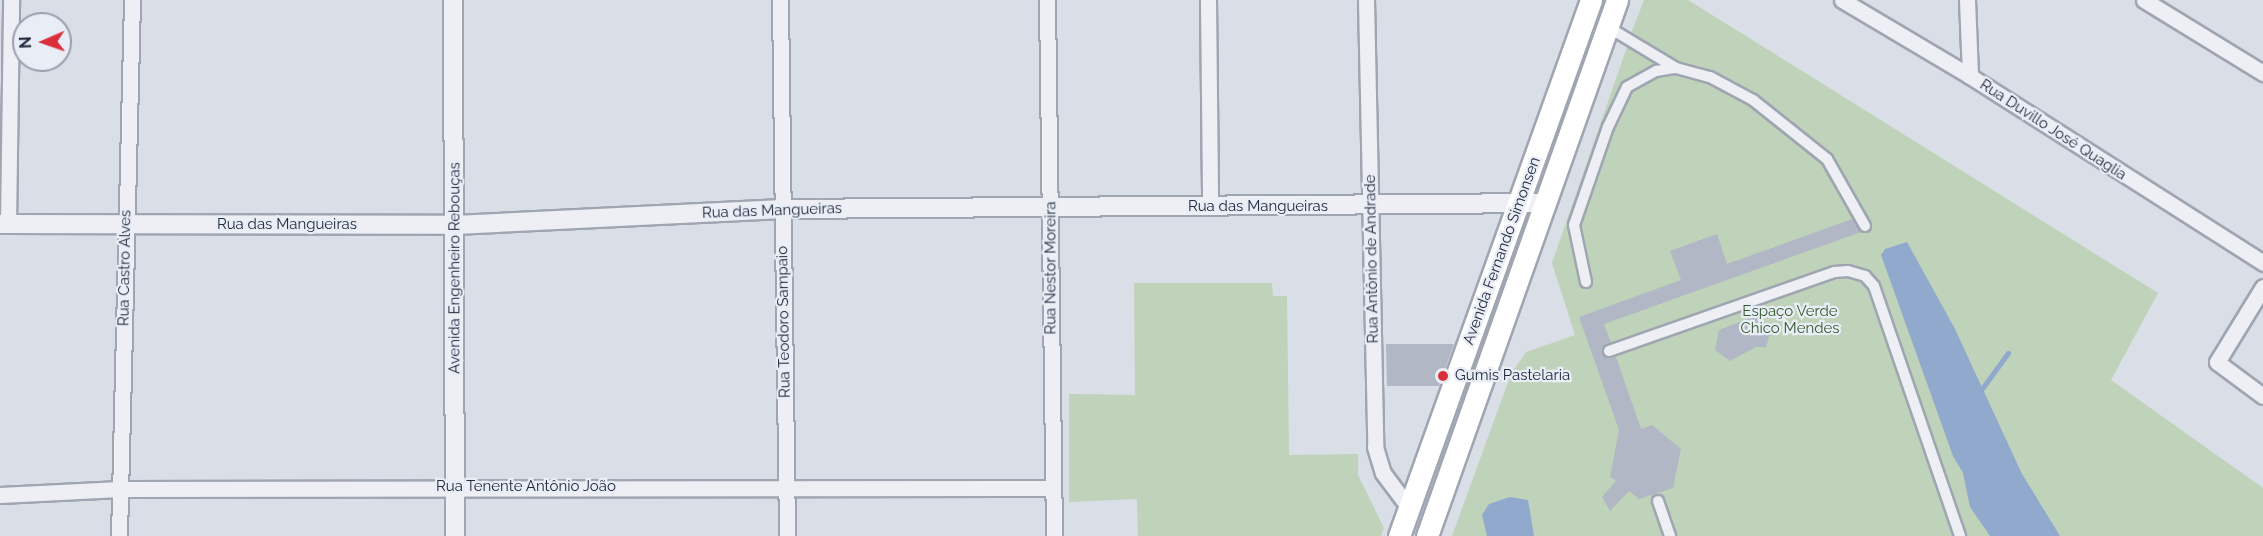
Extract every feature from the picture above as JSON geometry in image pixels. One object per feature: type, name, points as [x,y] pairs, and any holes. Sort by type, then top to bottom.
[{"type":"main road","name":"Avenida Fernando Simonsen","points":[[1400,536],[1592,0]]},
{"type":"main road","name":"Avenida Fernando Simonsen","points":[[1426,536],[1617,0]]},
{"type":"street","points":[[4,224],[11,0]]},
{"type":"street","name":"Rua Castro Alves","points":[[119,536],[132,0]]},
{"type":"street","name":"Avenida Engenheiro Rebouças","points":[[453,0],[455,536]]},
{"type":"street","name":"Rua Teodoro Sampaio","points":[[780,0],[787,536]]},
{"type":"street","name":"Rua Nestor Moreira","points":[[1047,0],[1054,536]]},
{"type":"street","points":[[1208,0],[1210,207]]},
{"type":"street","name":"Rua Antônio de Andrade","points":[[1366,0],[1375,447],[1383,472],[1410,509]]},
{"type":"street","name":"Rua Duvillo José Quaglia","points":[[1842,0],[1970,76],[2263,263]]},
{"type":"street","points":[[1967,0],[1970,76]]},
{"type":"street","points":[[2144,0],[2263,73]]},
{"type":"street","points":[[1608,27],[1676,68],[1710,77],[1753,100],[1827,159],[1866,226]]},
{"type":"street","points":[[1586,282],[1574,225],[1608,127],[1627,87],[1656,71],[1676,68]]},
{"type":"street","name":"Rua das Mangueiras","points":[[4,224],[455,225],[783,209],[1371,207],[1545,203]]},
{"type":"street","points":[[1609,351],[1834,272],[1848,271],[1865,276],[1874,286],[1960,536]]},
{"type":"street","points":[[2263,287],[2217,362],[2263,396]]},
{"type":"street","name":"Rua Tenente Antônio João","points":[[0,495],[120,489],[786,485],[1052,488]]},
{"type":"street","points":[[1658,501],[1670,536]]},
{"type":"green space","name":"Espaço Verde Chico Mendes","points":[[1644,0],[1688,0],[2158,293],[2111,380],[2263,488],[2263,536],[1452,536],[1511,374],[1526,352],[1575,335],[1552,263],[1628,44],[1638,50],[1643,42],[1631,34]]},
{"type":"green space","points":[[1134,283],[1272,283],[1273,296],[1287,296],[1289,455],[1358,454],[1358,475],[1384,528],[1381,536],[1138,536],[1137,499],[1069,502],[1069,394],[1135,395]]},
{"type":"water","points":[[1907,242],[1955,329],[2022,474],[2060,536],[1990,536],[1970,507],[1963,473],[1953,456],[1881,255],[1885,249]]},
{"type":"water","points":[[1510,497],[1528,500],[1534,536],[1487,536],[1482,515],[1489,504]]},
{"type":"building","points":[[1852,219],[1861,232],[1604,324],[1611,343],[1603,347],[1602,353],[1607,358],[1616,357],[1641,429],[1652,425],[1681,449],[1673,488],[1639,499],[1629,491],[1610,511],[1602,497],[1616,481],[1610,477],[1619,430],[1579,317],[1681,280],[1670,251],[1717,234],[1727,264]]},
{"type":"building","points":[[1755,316],[1772,327],[1766,347],[1756,347],[1730,361],[1715,350],[1719,330]]},
{"type":"building","points":[[1386,344],[1454,344],[1439,386],[1387,386]]},
{"type":"waterway","points":[[1981,390],[2008,353]]},
{"type":"place","name":"Gumis Pastelaria","points":[[1443,376]]}]
